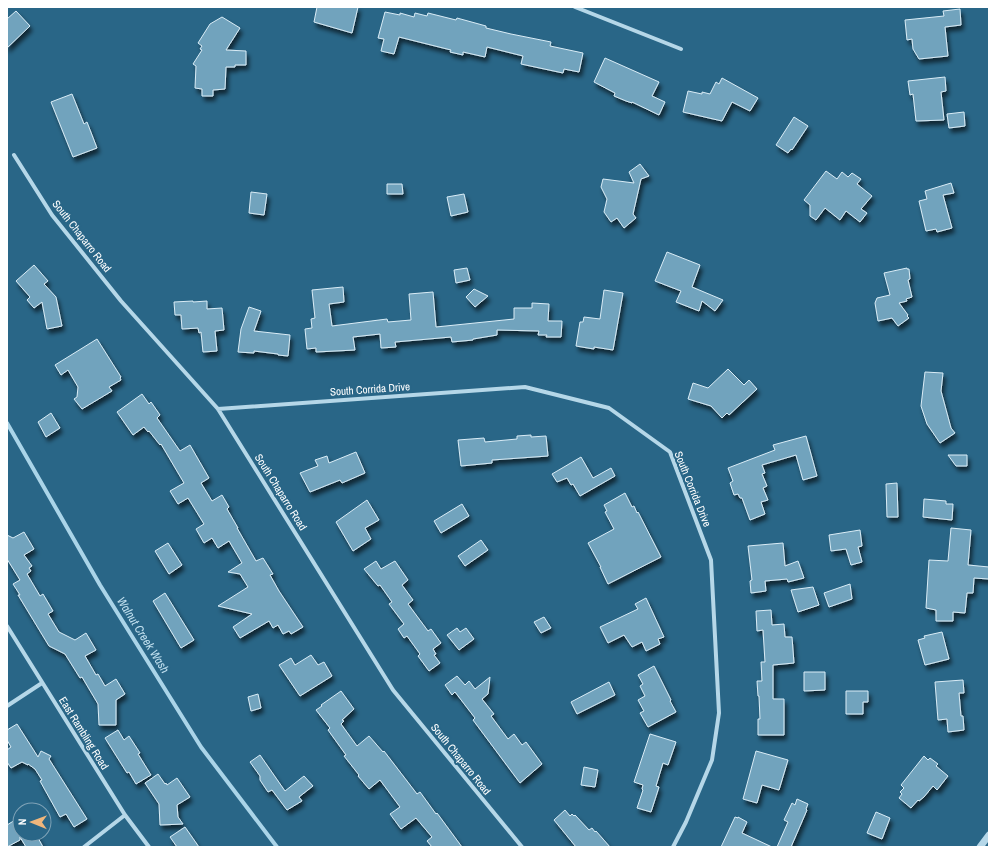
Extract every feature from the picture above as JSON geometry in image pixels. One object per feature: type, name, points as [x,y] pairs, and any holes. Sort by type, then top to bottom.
[{"type":"street","points":[[575,7],[681,49]]},
{"type":"street","name":"South Chaparro Road","points":[[14,155],[52,215],[121,301],[218,409],[393,690],[522,847]]},
{"type":"street","name":"South Corrida Drive","points":[[218,409],[525,387],[609,408],[670,452],[711,560],[718,713],[712,760],[686,822],[673,847]]},
{"type":"street","name":"East Rambling Road","points":[[7,626],[125,815],[149,847]]},
{"type":"street","points":[[7,706],[42,683]]},
{"type":"street","points":[[84,847],[125,815]]},
{"type":"street","points":[[980,847],[989,835]]},
{"type":"building","points":[[317,7],[358,7],[352,33],[314,22]]},
{"type":"building","points":[[960,9],[961,25],[945,27],[948,56],[919,59],[913,49],[912,39],[907,40],[905,20],[944,16],[943,11]]},
{"type":"building","points":[[16,11],[30,26],[7,48],[7,19]]},
{"type":"building","points":[[385,12],[400,15],[400,13],[414,17],[415,13],[427,16],[428,13],[456,20],[457,18],[486,26],[486,28],[551,42],[550,46],[583,53],[579,72],[564,69],[563,73],[521,64],[523,56],[487,47],[485,57],[463,52],[463,55],[450,52],[451,50],[399,37],[394,54],[381,51],[384,39],[378,38]]},
{"type":"building","points":[[222,17],[240,28],[226,50],[246,51],[246,65],[226,67],[225,89],[213,90],[213,96],[202,96],[202,89],[195,88],[196,66],[193,64],[202,50],[200,49],[202,46],[198,43],[210,24]]},
{"type":"building","points":[[605,58],[659,82],[652,96],[665,102],[659,115],[632,102],[614,96],[615,93],[594,82]]},
{"type":"building","points":[[945,77],[946,91],[941,92],[944,120],[916,121],[913,94],[910,95],[908,81]]},
{"type":"building","points":[[722,78],[758,98],[750,111],[732,102],[722,121],[683,112],[688,91],[710,94],[716,82],[719,84]]},
{"type":"building","points":[[72,94],[84,124],[87,122],[97,148],[73,157],[51,102]]},
{"type":"building","points":[[964,112],[965,126],[949,128],[947,114]]},
{"type":"building","points":[[794,117],[808,126],[792,150],[791,149],[788,153],[776,145]]},
{"type":"building","points":[[640,164],[649,176],[641,179],[633,214],[636,218],[624,228],[617,218],[611,222],[604,212],[607,199],[601,187],[603,179],[634,183],[629,172]]},
{"type":"building","points":[[826,171],[837,179],[842,172],[848,177],[852,173],[861,179],[857,184],[872,196],[861,209],[867,213],[860,222],[846,211],[840,220],[825,208],[816,220],[810,216],[810,205],[804,200]]},
{"type":"building","points":[[951,183],[954,193],[943,195],[952,228],[937,232],[936,229],[926,231],[919,201],[927,199],[925,191]]},
{"type":"building","points":[[387,184],[402,184],[403,194],[387,194]]},
{"type":"building","points":[[251,192],[267,194],[264,215],[249,213]]},
{"type":"building","points":[[464,194],[468,212],[451,216],[447,197]]},
{"type":"building","points":[[667,252],[700,265],[692,287],[723,300],[715,311],[702,301],[699,311],[676,302],[681,291],[655,281]]},
{"type":"building","points":[[34,265],[48,281],[44,284],[56,297],[62,326],[47,329],[42,302],[34,308],[27,300],[30,297],[16,281]]},
{"type":"building","points":[[467,268],[470,280],[456,283],[454,270]]},
{"type":"building","points":[[907,268],[909,269],[910,279],[908,280],[912,297],[906,299],[907,301],[899,303],[909,318],[898,326],[892,318],[878,321],[875,303],[877,298],[890,295],[884,273]]},
{"type":"building","points":[[343,287],[344,302],[329,304],[332,326],[387,319],[388,322],[411,320],[409,294],[433,292],[436,327],[514,319],[514,308],[532,308],[532,303],[549,304],[548,321],[562,321],[561,337],[546,337],[547,335],[538,335],[539,331],[497,330],[497,335],[473,340],[452,342],[451,337],[395,342],[396,347],[381,348],[380,334],[353,337],[355,350],[316,352],[316,348],[307,349],[305,329],[312,328],[311,319],[315,318],[312,290]]},
{"type":"building","points":[[474,289],[488,296],[475,307],[466,297]]},
{"type":"building","points":[[604,290],[623,293],[613,350],[576,346],[580,322],[583,322],[584,317],[600,319]]},
{"type":"building","points":[[207,301],[207,309],[222,308],[224,330],[215,331],[217,351],[203,352],[201,332],[199,333],[198,328],[182,329],[181,315],[175,315],[174,302]]},
{"type":"building","points":[[249,307],[261,311],[254,331],[290,335],[288,356],[254,351],[254,353],[238,352],[241,329]]},
{"type":"building","points":[[97,339],[121,377],[121,380],[109,387],[112,391],[82,409],[74,399],[77,397],[78,387],[68,370],[61,375],[55,365]]},
{"type":"building","points":[[728,369],[744,385],[749,380],[757,389],[729,415],[727,413],[722,418],[711,406],[688,399],[693,383],[708,388]]},
{"type":"building","points":[[925,372],[943,373],[941,391],[951,428],[955,433],[940,443],[927,424],[921,406]]},
{"type":"building","points":[[142,394],[149,404],[151,402],[160,415],[157,418],[180,451],[190,445],[209,478],[201,483],[212,501],[222,495],[229,507],[227,509],[256,561],[263,558],[273,574],[270,575],[279,591],[303,627],[291,634],[289,631],[283,634],[278,625],[273,628],[269,621],[240,638],[233,627],[252,614],[218,606],[248,587],[240,574],[228,572],[242,563],[229,541],[218,548],[212,538],[204,543],[196,529],[204,524],[188,498],[178,504],[170,491],[184,483],[161,444],[160,445],[144,427],[133,435],[117,412]]},
{"type":"building","points":[[51,413],[60,428],[46,437],[38,422]]},
{"type":"building","points":[[531,435],[531,437],[546,436],[548,456],[492,460],[492,463],[461,466],[458,440],[484,438],[485,442],[517,439],[517,436]]},
{"type":"building","points":[[806,436],[817,476],[803,480],[796,455],[762,465],[765,473],[762,474],[767,486],[763,488],[768,500],[761,502],[765,514],[750,520],[742,498],[740,498],[738,494],[734,495],[730,483],[733,481],[728,468],[775,450],[773,445]]},
{"type":"building","points":[[356,452],[365,473],[342,483],[340,480],[310,492],[300,473],[318,466],[315,460],[327,456],[329,463]]},
{"type":"building","points":[[948,455],[967,455],[967,466],[956,466]]},
{"type":"building","points":[[581,457],[593,478],[611,468],[615,476],[580,496],[573,484],[571,485],[567,478],[557,482],[552,474]]},
{"type":"building","points":[[897,483],[898,517],[887,517],[886,484]]},
{"type":"building","points":[[625,493],[632,507],[634,506],[637,513],[638,512],[661,557],[608,584],[588,543],[614,529],[605,512],[607,511],[604,505]]},
{"type":"building","points":[[924,499],[946,501],[946,504],[953,504],[952,520],[923,517]]},
{"type":"building","points":[[367,500],[379,520],[365,528],[371,539],[353,551],[336,522]]},
{"type":"building","points":[[462,504],[469,516],[441,533],[434,521]]},
{"type":"building","points":[[951,528],[971,530],[968,565],[989,567],[989,579],[974,578],[973,593],[967,593],[965,613],[953,612],[953,621],[936,621],[936,610],[926,608],[929,560],[948,561]]},
{"type":"building","points":[[860,530],[862,546],[858,547],[862,562],[851,565],[846,549],[831,551],[829,535]]},
{"type":"building","points":[[24,532],[34,549],[24,555],[32,566],[29,568],[31,571],[27,574],[40,596],[43,594],[53,611],[48,614],[59,632],[75,640],[86,633],[96,650],[85,656],[96,675],[98,674],[105,686],[116,679],[125,694],[116,700],[116,725],[99,725],[98,704],[82,677],[80,678],[65,654],[49,646],[18,595],[20,595],[13,584],[20,580],[7,559],[7,535],[13,538]]},
{"type":"building","points":[[481,540],[488,550],[465,566],[458,556]]},
{"type":"building","points":[[168,543],[182,565],[169,574],[155,551]]},
{"type":"building","points":[[783,543],[785,566],[798,561],[804,578],[788,582],[787,579],[765,581],[766,591],[751,593],[750,581],[752,580],[748,546]]},
{"type":"building","points":[[376,561],[381,569],[395,561],[408,580],[402,585],[413,600],[408,604],[428,631],[431,629],[441,643],[433,649],[436,654],[434,655],[440,663],[429,671],[418,656],[420,654],[407,636],[404,638],[398,629],[404,624],[389,604],[392,602],[380,585],[378,586],[364,569]]},
{"type":"building","points":[[850,584],[852,599],[829,607],[824,593]]},
{"type":"building","points":[[813,587],[819,605],[798,612],[791,590]]},
{"type":"building","points":[[165,593],[194,640],[181,648],[153,601]]},
{"type":"building","points":[[646,598],[664,637],[658,639],[660,644],[646,651],[642,642],[632,647],[624,635],[608,643],[600,627],[638,609],[635,604]]},
{"type":"building","points":[[771,610],[772,625],[784,624],[785,637],[792,637],[794,663],[773,665],[773,699],[784,699],[784,735],[758,735],[758,719],[760,719],[757,681],[762,681],[761,662],[765,662],[763,630],[757,631],[756,611]]},
{"type":"building","points":[[544,617],[551,628],[541,633],[534,622]]},
{"type":"building","points":[[457,628],[460,632],[466,628],[474,639],[459,650],[447,635]]},
{"type":"building","points":[[942,632],[949,659],[925,665],[918,640],[925,638],[924,636]]},
{"type":"building","points":[[311,655],[318,665],[324,662],[332,676],[300,696],[279,665],[291,658],[295,665]]},
{"type":"building","points":[[654,666],[676,712],[648,727],[640,713],[644,711],[638,700],[645,696],[640,686],[643,684],[638,675]]},
{"type":"building","points":[[804,672],[825,672],[825,690],[804,691]]},
{"type":"building","points":[[457,676],[465,685],[469,681],[475,689],[490,677],[488,694],[482,699],[494,714],[491,716],[508,739],[514,734],[522,745],[526,742],[542,764],[520,783],[473,720],[475,718],[455,692],[452,695],[445,685]]},
{"type":"building","points":[[963,680],[964,693],[959,693],[964,730],[948,732],[947,719],[938,720],[935,682]]},
{"type":"building","points":[[609,682],[615,695],[577,714],[571,702]]},
{"type":"building","points":[[341,691],[354,709],[342,720],[344,721],[341,724],[357,746],[369,736],[383,752],[384,751],[417,794],[420,792],[462,847],[432,847],[427,841],[432,837],[416,818],[401,829],[390,814],[400,807],[380,780],[369,789],[358,776],[359,775],[344,756],[346,755],[328,730],[330,728],[316,710]]},
{"type":"building","points":[[846,691],[868,691],[868,702],[863,702],[863,714],[846,714]]},
{"type":"building","points":[[258,694],[261,708],[251,711],[248,697]]},
{"type":"building","points":[[17,724],[38,757],[41,751],[51,756],[49,759],[87,819],[74,827],[66,814],[60,817],[35,769],[22,762],[11,768],[7,762],[7,750],[11,747],[7,740],[7,730]]},
{"type":"building","points":[[118,730],[124,740],[129,736],[140,753],[138,754],[151,775],[136,784],[129,772],[127,773],[105,738]]},
{"type":"building","points":[[650,734],[676,742],[668,765],[663,763],[656,786],[659,787],[651,812],[637,808],[643,790],[643,785],[634,782]]},
{"type":"building","points":[[756,751],[788,760],[779,790],[762,785],[757,803],[743,799]]},
{"type":"building","points":[[260,755],[285,791],[304,776],[313,786],[299,797],[302,801],[287,810],[272,790],[268,792],[260,780],[260,776],[250,762]]},
{"type":"building","points":[[924,756],[928,760],[930,758],[938,764],[936,766],[948,776],[937,790],[933,786],[924,797],[919,801],[918,800],[911,808],[899,798],[902,794],[900,792],[904,788],[901,785]]},
{"type":"building","points":[[584,767],[598,770],[595,787],[581,785]]},
{"type":"building","points":[[158,774],[167,785],[177,778],[190,797],[177,805],[178,817],[183,824],[160,825],[159,804],[145,783]]},
{"type":"building","points":[[797,799],[808,804],[807,810],[791,847],[777,847],[788,822],[784,820],[792,803],[795,805]]},
{"type":"building","points":[[565,810],[570,816],[572,814],[574,816],[575,815],[589,830],[592,828],[595,832],[596,831],[610,847],[576,847],[554,820]]},
{"type":"building","points":[[876,812],[890,818],[882,839],[867,833]]},
{"type":"building","points":[[735,817],[747,822],[742,833],[772,847],[721,847]]},
{"type":"building","points":[[12,822],[12,842],[16,842],[7,847],[7,825]]},
{"type":"building","points":[[185,827],[199,847],[177,847],[170,837]]},
{"type":"building","points":[[23,842],[40,842],[43,847],[26,847]]},
{"type":"waterway","name":"Walnut Creek Wash","points":[[7,423],[100,585],[201,747],[277,847]]}]
